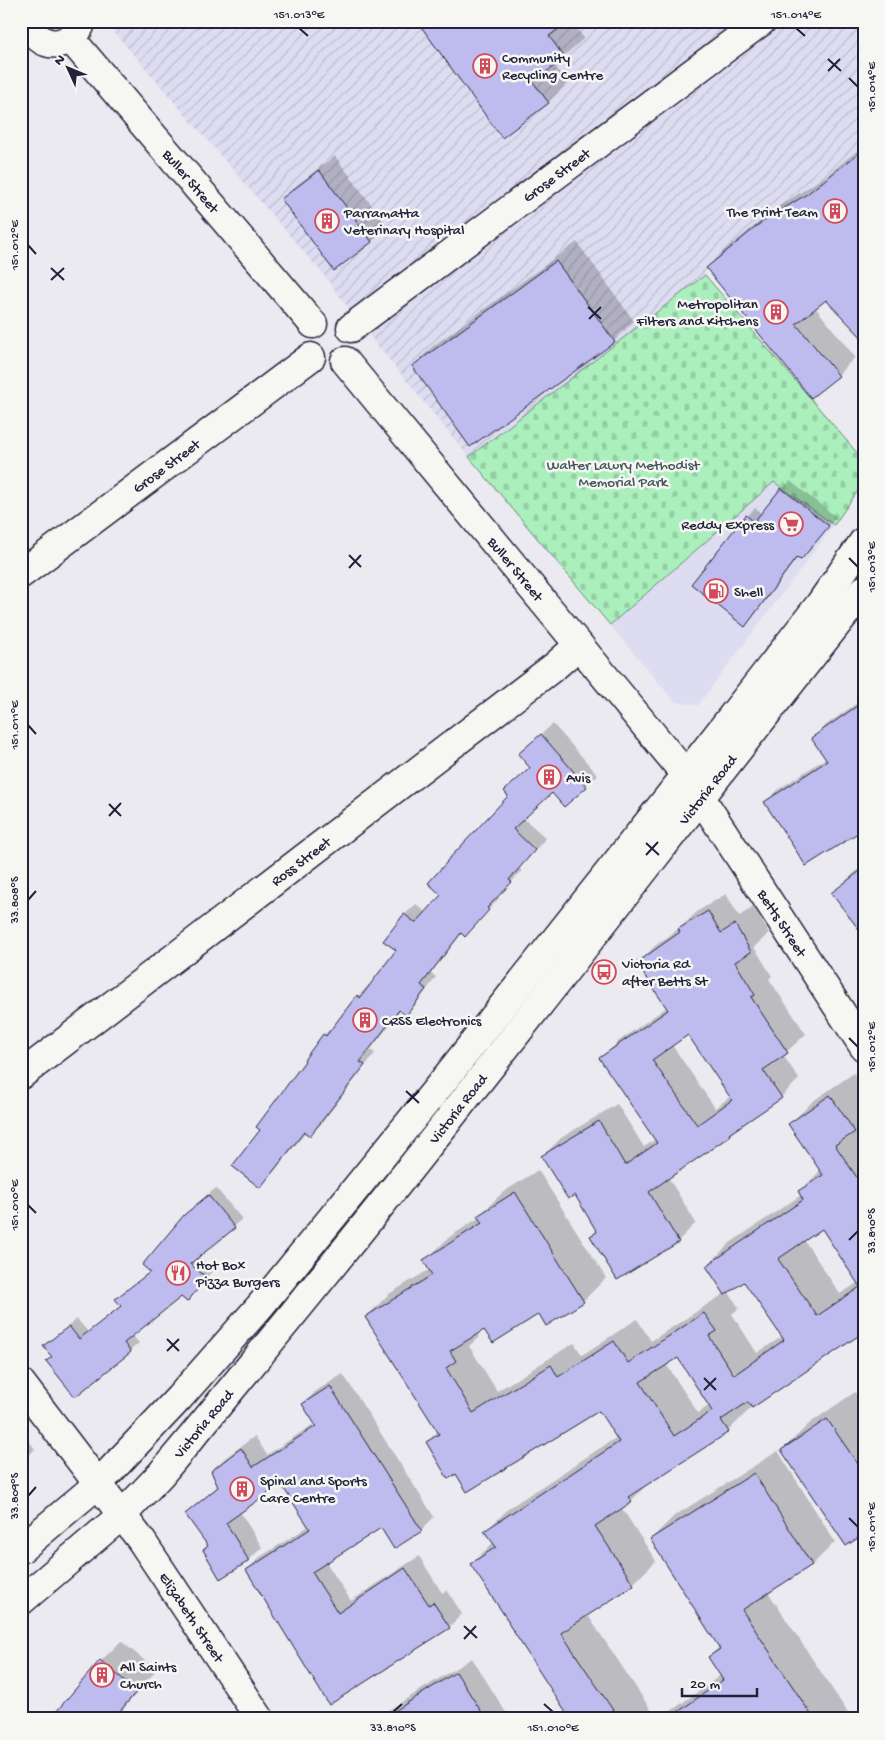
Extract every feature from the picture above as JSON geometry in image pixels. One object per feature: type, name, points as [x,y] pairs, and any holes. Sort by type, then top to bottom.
[{"type":"street","name":"Grose Street","points":[[350,328],[762,21]]},
{"type":"street","points":[[28,30],[40,39],[50,43],[61,44],[76,30]]},
{"type":"street","name":"Buller Street","points":[[76,30],[313,324]]},
{"type":"street","points":[[325,317],[333,317],[346,322],[355,342],[350,356],[338,365],[323,366],[310,357],[305,344],[306,336],[313,324],[325,317]]},
{"type":"street","name":"Grose Street","points":[[21,574],[310,357]]},
{"type":"street","name":"Buller Street","points":[[345,361],[686,775]]},
{"type":"street","name":"Victoria Road","points":[[21,1549],[98,1484],[261,1305],[686,775],[820,604],[864,541]]},
{"type":"street","name":"Victoria Road","points":[[21,1600],[122,1515],[168,1467],[391,1192],[864,590]]},
{"type":"street","name":"Ross Street","points":[[21,1075],[547,672],[579,645]]},
{"type":"street","name":"Betts Street","points":[[701,798],[864,1047]]},
{"type":"street","name":"Elizabeth Street","points":[[21,1384],[122,1515],[173,1586],[260,1719]]},
{"type":"shaded area","points":[[110,21],[864,21],[864,148],[706,268],[705,275],[469,457],[377,345],[322,273],[107,24]]},
{"type":"shaded area","name":"Shell","points":[[774,482],[834,525],[698,705],[675,702],[610,625]]},
{"type":"green space","name":"Walter Lawry Methodist Memorial Park","points":[[705,275],[864,461],[864,482],[834,525],[774,482],[610,625],[469,457]]},
{"type":"building","name":"Community Recycling Centre","points":[[417,21],[569,21],[549,36],[565,58],[533,82],[549,103],[502,138]]},
{"type":"building","points":[[864,149],[864,340],[826,300],[796,324],[839,376],[811,398],[706,268],[762,222],[807,194]]},
{"type":"building","name":"Parramatta Veterinary Hospital","points":[[319,170],[372,242],[334,271],[281,199]]},
{"type":"building","points":[[556,261],[615,342],[470,447],[412,366]]},
{"type":"building","points":[[781,488],[829,526],[801,560],[796,558],[745,627],[691,584],[746,515],[754,522]]},
{"type":"building","points":[[864,701],[864,829],[806,866],[764,802],[827,761],[811,738]]},
{"type":"building","points":[[541,734],[587,787],[564,807],[552,793],[513,829],[535,850],[509,880],[512,882],[487,908],[489,910],[465,937],[461,933],[421,985],[426,989],[406,1016],[399,1010],[360,1062],[365,1065],[310,1136],[304,1132],[260,1188],[232,1166],[260,1130],[256,1127],[323,1034],[326,1036],[357,995],[360,998],[396,950],[383,941],[404,914],[416,923],[441,895],[428,883],[508,796],[504,791],[530,768],[518,754]]},
{"type":"building","points":[[864,868],[864,936],[831,893]]},
{"type":"building","points":[[708,911],[721,933],[735,924],[751,952],[735,962],[755,995],[751,997],[788,1053],[763,1070],[782,1098],[649,1192],[679,1242],[617,1280],[590,1236],[597,1232],[575,1195],[568,1199],[541,1156],[599,1121],[625,1165],[657,1143],[599,1058],[668,1010],[636,963],[680,932],[678,929]],"holes":[[[688,1035],[732,1100],[697,1125],[652,1060]]]},
{"type":"building","points":[[830,1095],[855,1132],[835,1145],[864,1188],[864,1332],[752,1408],[748,1402],[721,1420],[729,1432],[628,1497],[632,1502],[595,1526],[634,1585],[561,1633],[619,1719],[570,1719],[470,1564],[496,1547],[484,1531],[619,1442],[599,1411],[467,1492],[456,1474],[448,1479],[426,1442],[439,1434],[365,1317],[432,1275],[423,1260],[482,1223],[477,1216],[515,1192],[584,1302],[546,1326],[539,1314],[493,1343],[484,1330],[450,1351],[456,1361],[446,1368],[473,1413],[551,1365],[558,1377],[614,1341],[628,1363],[704,1313],[717,1331],[709,1336],[734,1375],[784,1340],[744,1282],[725,1295],[706,1266],[803,1200],[798,1191],[823,1175],[788,1124]],"holes":[[[822,1229],[860,1287],[817,1316],[778,1259]],[[678,1358],[712,1411],[674,1436],[640,1382]]]},
{"type":"building","points":[[208,1195],[235,1228],[190,1264],[207,1278],[187,1302],[181,1297],[124,1343],[131,1352],[75,1397],[46,1361],[52,1357],[43,1346],[69,1326],[79,1339],[121,1306],[115,1299],[150,1272],[142,1265],[184,1215]]},
{"type":"building","points":[[330,1386],[422,1531],[394,1549],[381,1528],[312,1572],[338,1613],[405,1568],[429,1605],[433,1602],[450,1628],[329,1705],[246,1570],[310,1529],[281,1484],[226,1523],[249,1561],[220,1579],[203,1550],[208,1546],[185,1514],[218,1487],[211,1471],[241,1448],[253,1467],[316,1426],[302,1404]]},
{"type":"building","points":[[827,1419],[864,1473],[864,1534],[846,1546],[781,1450]]},
{"type":"building","points":[[754,1473],[812,1565],[742,1610],[814,1719],[668,1719],[723,1680],[708,1657],[720,1649],[650,1539]]},
{"type":"building","name":"All Saints Church","points":[[100,1660],[137,1691],[113,1719],[50,1719]]},
{"type":"building","points":[[456,1672],[486,1719],[382,1719]]},
{"type":"place","name":"Community Recycling Centre","points":[[485,66]]},
{"type":"place","name":"The Print Team","points":[[835,211]]},
{"type":"place","name":"Parramatta Veterinary Hospital","points":[[327,221]]},
{"type":"place","name":"Metropolitan Filters and Kitchens","points":[[776,312]]},
{"type":"place","name":"Reddy Express","points":[[791,524]]},
{"type":"place","name":"Shell","points":[[716,591]]},
{"type":"place","name":"Avis","points":[[549,777]]},
{"type":"place","name":"Victoria Rd after Betts St","points":[[604,972]]},
{"type":"place","name":"CRSS Electronics","points":[[365,1020]]},
{"type":"place","name":"Hot Box Pizza Burgers","points":[[178,1273]]},
{"type":"place","name":"Spinal and Sports Care Centre","points":[[242,1489]]},
{"type":"place","name":"All Saints Church","points":[[102,1675]]}]
